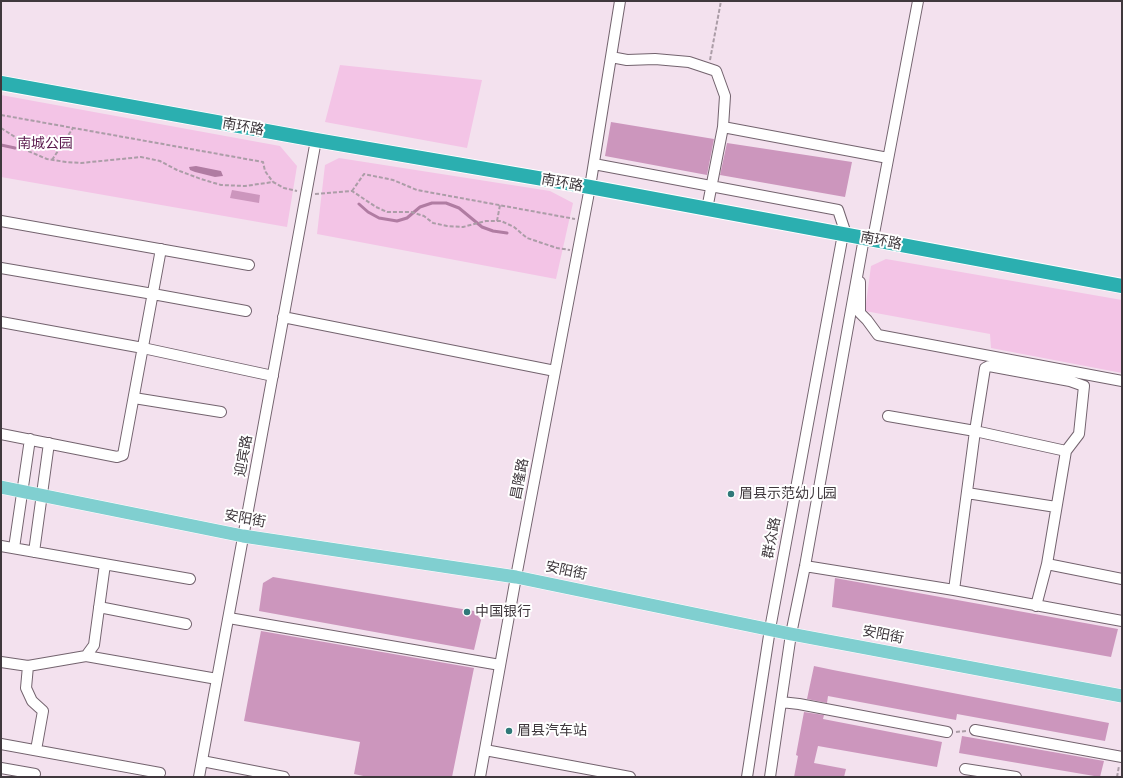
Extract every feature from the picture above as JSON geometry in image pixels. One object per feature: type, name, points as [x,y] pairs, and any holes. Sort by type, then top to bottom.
[{"type":"highway","name":"南环路","points":[[1,83],[316,140],[590,187],[1122,286]]},
{"type":"main road","name":"安阳街","points":[[1,487],[244,536],[516,577],[791,634],[1122,696]]},
{"type":"street","name":"昌隆路","points":[[480,777],[516,577],[590,187],[620,1]]},
{"type":"street","points":[[770,777],[791,634],[805,566],[858,269],[868,238],[888,158],[918,1]]},
{"type":"street","points":[[611,57],[627,60],[655,59],[689,62],[716,71],[725,96],[723,127],[708,209]]},
{"type":"street","points":[[723,127],[888,158]]},
{"type":"street","name":"迎宾路","points":[[200,777],[316,140]]},
{"type":"street","points":[[594,164],[838,210],[845,234]]},
{"type":"street","points":[[1,221],[249,265]]},
{"type":"street","name":"群众路","points":[[747,777],[770,629],[845,234]]},
{"type":"street","points":[[1,434],[117,456],[123,455],[161,249]]},
{"type":"street","points":[[1,268],[246,311]]},
{"type":"street","points":[[858,269],[861,273],[860,313],[878,335],[1122,381]]},
{"type":"street","points":[[283,317],[555,371]]},
{"type":"street","points":[[1,322],[143,348],[273,376]]},
{"type":"street","points":[[954,590],[985,368],[989,366],[1070,381],[1084,386],[1079,434],[1066,451],[1047,564],[1036,606]]},
{"type":"street","points":[[134,398],[221,412]]},
{"type":"street","points":[[888,416],[976,431],[1066,451]]},
{"type":"street","points":[[14,548],[30,439]]},
{"type":"street","points":[[34,552],[49,443]]},
{"type":"street","points":[[967,493],[1056,507]]},
{"type":"street","points":[[1,546],[190,579]]},
{"type":"street","points":[[86,656],[94,645],[105,564]]},
{"type":"street","points":[[1047,564],[1122,579]]},
{"type":"street","points":[[805,566],[954,590],[1122,621]]},
{"type":"street","points":[[99,607],[186,624]]},
{"type":"street","points":[[229,618],[500,665]]},
{"type":"street","points":[[1,662],[28,666],[86,656],[217,679]]},
{"type":"street","points":[[28,666],[26,688],[32,700],[43,711],[36,750]]},
{"type":"street","points":[[781,702],[799,704],[947,732]]},
{"type":"street","points":[[975,730],[1122,757]]},
{"type":"street","points":[[1,744],[160,773]]},
{"type":"street","points":[[485,750],[630,777]]},
{"type":"street","points":[[202,761],[284,777]]},
{"type":"street","points":[[1,768],[35,774]]},
{"type":"street","points":[[966,769],[1016,777]]},
{"type":"path","points":[[709,69],[721,1]]},
{"type":"path","points":[[1,115],[263,162],[265,172],[273,182],[284,188],[306,194],[352,191],[376,207],[388,212],[411,212],[424,216],[433,223],[447,226],[463,227],[485,221],[501,221],[514,227],[527,238],[557,248],[578,251]]},
{"type":"path","points":[[1,128],[15,137],[28,152],[52,160],[82,163],[141,157],[160,161],[177,170],[221,185],[245,186],[273,182]]},
{"type":"path","points":[[52,160],[73,128]]},
{"type":"path","points":[[352,191],[364,174],[393,180],[417,190],[584,220]]},
{"type":"path","points":[[497,221],[500,205]]},
{"type":"path","points":[[947,732],[975,730]]},
{"type":"green space","points":[[340,65],[482,80],[467,148],[325,122]]},
{"type":"green space","name":"南城公园","points":[[1,95],[280,146],[297,166],[287,227],[1,177]]},
{"type":"green space","points":[[339,158],[550,191],[573,203],[556,279],[317,234],[325,165]]},
{"type":"green space","points":[[886,259],[1122,300],[1122,373],[991,348],[990,334],[865,311],[871,266]]},
{"type":"shaded area","points":[[196,166],[221,171],[223,176],[215,177],[190,170],[189,167]]},
{"type":"building","points":[[611,122],[714,139],[707,175],[605,156]]},
{"type":"building","points":[[727,143],[852,162],[845,197],[720,175]]},
{"type":"building","points":[[232,190],[260,195],[259,203],[230,198]]},
{"type":"building","points":[[273,577],[474,611],[481,620],[474,650],[259,611],[263,583]]},
{"type":"building","points":[[835,578],[1118,629],[1111,657],[832,607]]},
{"type":"building","points":[[261,631],[474,668],[452,777],[368,777],[354,774],[360,742],[244,721]]},
{"type":"building","points":[[814,666],[1109,723],[1105,741],[957,714],[956,720],[828,696],[827,703],[807,699]]},
{"type":"building","points":[[804,712],[824,715],[823,719],[942,742],[937,767],[818,746],[814,763],[846,769],[844,777],[794,777],[798,756],[796,755]]},
{"type":"building","points":[[962,736],[1104,761],[1100,777],[959,753]]},
{"type":"waterway","points":[[1,145],[15,148]]},
{"type":"waterway","points":[[359,204],[368,212],[379,218],[397,221],[407,218],[420,207],[432,203],[446,203],[459,208],[482,227],[493,231],[507,233]]},
{"type":"place","name":"眉县示范幼儿园","points":[[731,494]]},
{"type":"place","name":"中国银行","points":[[467,612]]},
{"type":"place","name":"眉县汽车站","points":[[509,731]]}]
